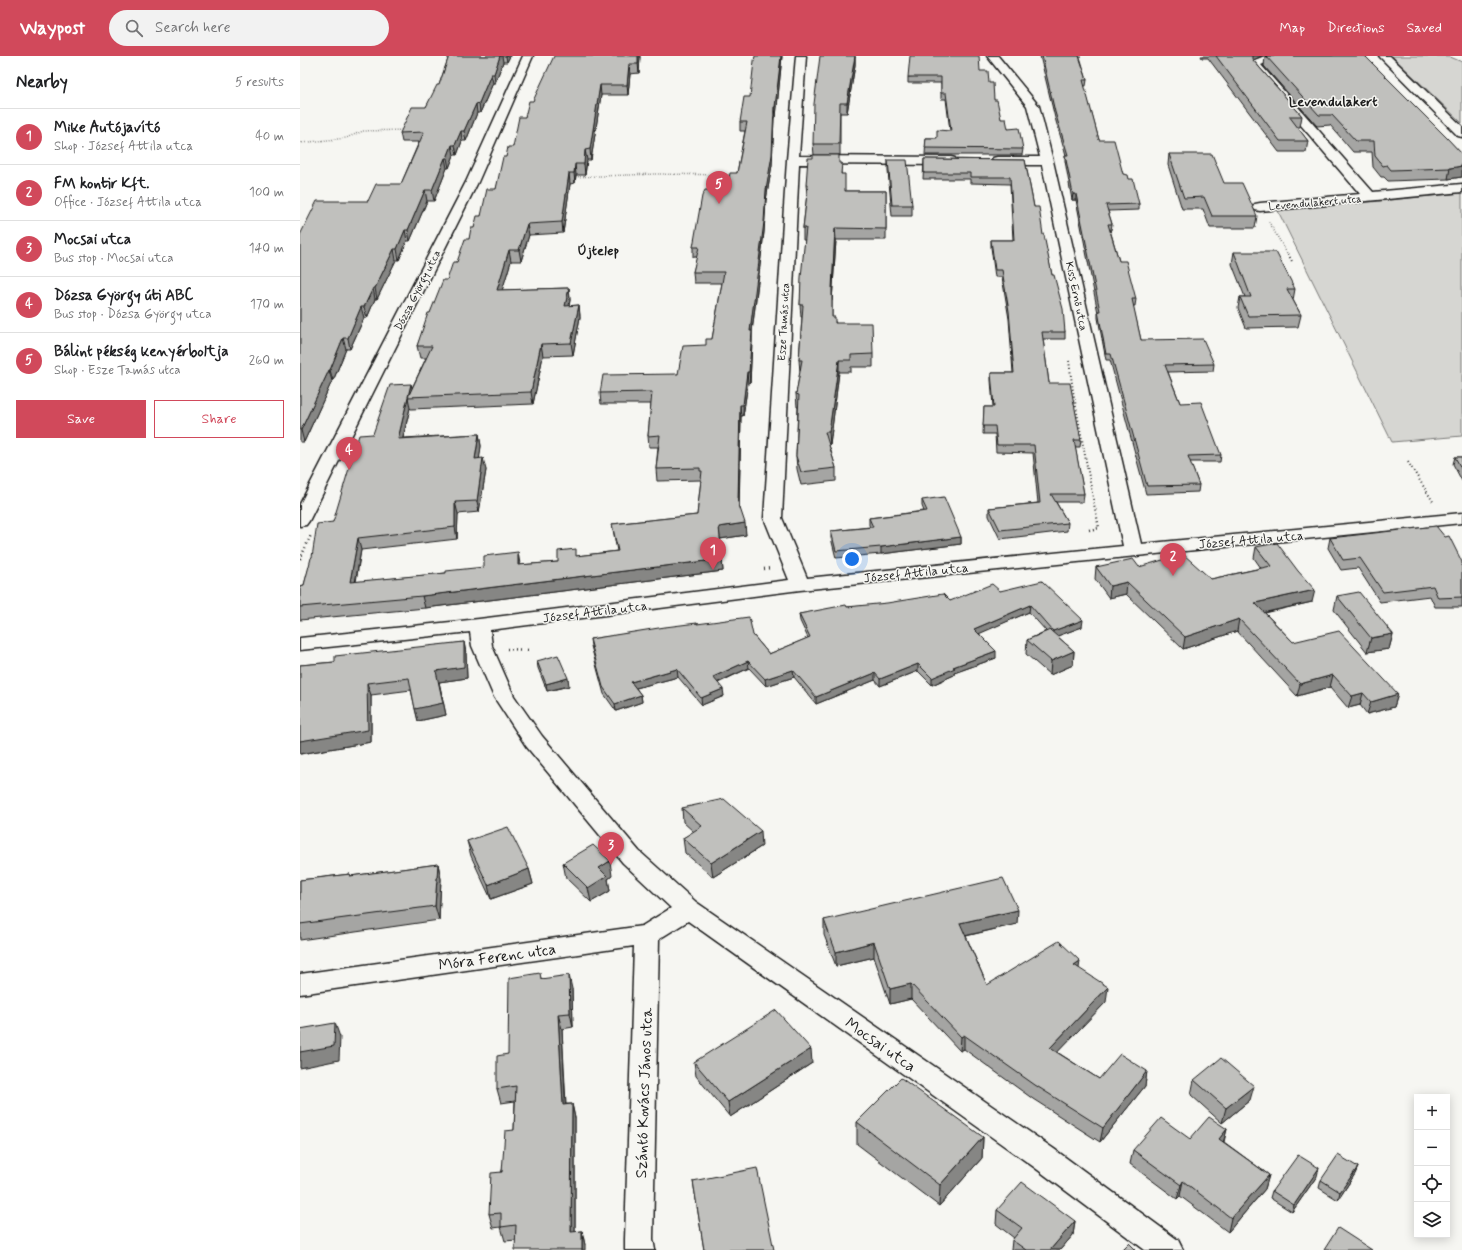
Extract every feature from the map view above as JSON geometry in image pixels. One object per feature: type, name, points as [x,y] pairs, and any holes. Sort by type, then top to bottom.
[{"type":"street","name":"Dózsa György utca","points":[[300,521],[472,182],[528,56]]},
{"type":"street","name":"Esze Tamás utca","points":[[800,584],[773,518],[793,160],[801,56]]},
{"type":"street","name":"Kiss Ernő utca","points":[[992,56],[1018,85],[1033,106],[1047,161],[1133,550]]},
{"type":"street","name":"Levendulakert utca","points":[[1327,56],[1266,59],[1259,60],[1256,63],[1256,66],[1370,197]]},
{"type":"street","points":[[1384,56],[1462,133]]},
{"type":"street","points":[[793,160],[963,161]]},
{"type":"street","points":[[986,161],[1047,161]]},
{"type":"street","name":"Levendulakert utca","points":[[1260,207],[1462,188]]},
{"type":"street","name":"József Attila utca","points":[[300,644],[479,626],[800,584],[1454,519]]},
{"type":"street","name":"Mocsai utca","points":[[479,626],[482,646],[504,697],[534,741],[631,857],[688,909],[1044,1158],[1168,1250]]},
{"type":"street","name":"Móra Ferenc utca","points":[[300,984],[647,935],[688,909]]},
{"type":"street","name":"Szántó Kovács János utca","points":[[640,1250],[639,1239],[647,935]]},
{"type":"path","points":[[300,143],[346,138],[362,131],[410,130]]},
{"type":"path","points":[[568,178],[655,174],[733,175]]},
{"type":"path","points":[[1260,207],[1293,263]]},
{"type":"path","points":[[1069,354],[1073,391],[1099,528],[1089,530]]},
{"type":"path","points":[[1408,462],[1454,519]]},
{"type":"shaded area","points":[[1392,56],[1448,56],[1462,62],[1462,123]]},
{"type":"shaded area","points":[[1462,193],[1462,436],[1392,442],[1278,211]]},
{"type":"building","points":[[449,56],[500,56],[494,74],[491,74],[479,103],[476,104],[464,131],[461,131],[455,145],[452,145],[447,158],[445,158],[432,190],[425,190],[408,230],[405,230],[397,249],[394,249],[364,307],[361,307],[348,338],[343,338],[330,370],[300,430],[300,235],[317,201],[368,201],[376,184],[401,184],[424,132],[400,133],[412,107],[426,107],[437,85],[439,85]]},
{"type":"building","points":[[554,56],[638,56],[638,64],[629,64],[627,85],[600,85],[590,149],[585,150],[584,164],[575,164],[574,173],[569,173],[562,222],[527,224],[519,250],[509,250],[497,290],[569,288],[565,306],[579,305],[571,343],[541,344],[531,392],[408,397],[432,346],[417,346],[428,313],[430,313],[443,280],[447,280],[453,262],[457,262],[465,239],[469,239],[471,228],[474,228],[477,216],[481,216],[487,189],[496,189],[503,157],[506,157],[508,147],[513,147],[519,117],[525,117],[529,101],[533,101]]},
{"type":"building","points":[[755,56],[781,56],[774,107],[772,155],[766,190],[764,222],[750,331],[752,331],[749,372],[747,372],[743,405],[740,405],[738,502],[745,523],[719,527],[722,559],[422,596],[300,607],[300,586],[304,585],[312,557],[317,524],[333,522],[359,435],[373,434],[390,385],[411,384],[398,439],[479,434],[475,459],[483,458],[477,501],[455,502],[455,527],[358,538],[350,582],[446,573],[446,571],[484,567],[484,556],[518,552],[518,565],[558,562],[558,551],[576,549],[576,556],[618,551],[612,524],[697,515],[702,471],[700,471],[700,468],[656,469],[660,435],[648,436],[652,392],[600,393],[603,375],[678,374],[683,346],[706,345],[706,339],[712,339],[724,272],[693,272],[699,247],[693,247],[702,196],[705,190],[727,190],[730,173],[737,173],[747,122],[740,122],[744,97],[750,97]]},
{"type":"building","points":[[820,56],[855,56],[847,103],[840,103],[839,144],[813,144],[814,104]]},
{"type":"building","points":[[910,56],[979,56],[980,71],[988,71],[989,83],[993,83],[994,100],[997,100],[1001,119],[1006,119],[1008,129],[1019,128],[1023,149],[925,148],[926,138],[937,138],[937,130],[951,131],[946,93],[941,93],[941,77],[908,77]]},
{"type":"building","points":[[1042,56],[1079,56],[1087,80],[1083,80],[1099,140],[1114,140],[1123,174],[1128,175],[1129,179],[1133,179],[1139,204],[1106,205],[1112,224],[1108,224],[1119,261],[1126,261],[1136,299],[1132,299],[1141,340],[1203,339],[1214,364],[1165,365],[1180,403],[1201,402],[1221,455],[1188,456],[1199,485],[1147,486],[1111,354],[1106,354],[1098,311],[1100,311],[1076,194],[1073,194],[1065,155],[1068,155],[1055,112]]},
{"type":"building","points":[[1216,56],[1252,56],[1252,59],[1302,116],[1289,116],[1308,141],[1280,141]]},
{"type":"building","points":[[1266,56],[1365,56],[1462,154],[1462,166],[1450,168],[1391,170],[1387,165],[1383,166],[1375,156],[1374,141],[1356,141],[1332,115],[1319,115]]},
{"type":"building","points":[[1169,154],[1212,154],[1224,183],[1242,183],[1257,216],[1212,216],[1204,197],[1184,198]]},
{"type":"building","points":[[813,155],[839,155],[839,163],[842,163],[841,174],[845,174],[845,191],[886,191],[886,229],[835,228],[832,317],[835,317],[835,323],[872,323],[873,354],[851,355],[851,360],[839,360],[829,432],[825,432],[836,468],[801,472],[796,456],[799,395],[796,394],[802,360],[799,360],[803,305],[800,305],[806,228],[803,228],[808,185],[806,185],[808,158],[813,158]]},
{"type":"building","points":[[924,159],[1025,160],[1034,207],[1039,207],[1043,235],[1052,275],[1054,275],[1063,309],[1065,332],[1042,332],[1049,383],[1070,383],[1081,440],[1074,440],[1084,494],[1051,494],[1068,523],[1000,530],[989,508],[1040,503],[1034,445],[997,445],[995,426],[983,426],[984,407],[994,407],[991,373],[1014,373],[1009,311],[1002,270],[995,270],[991,240],[1014,240],[1010,177],[970,177],[970,173],[924,173]]},
{"type":"building","points":[[888,160],[907,160],[912,205],[892,205]]},
{"type":"building","points":[[1234,252],[1276,252],[1295,289],[1287,289],[1301,315],[1248,316],[1240,297],[1251,297]]},
{"type":"building","points":[[1455,457],[1462,457],[1462,470]]},
{"type":"building","points":[[944,497],[961,537],[836,551],[831,531],[873,527],[869,518],[927,511],[922,500]]},
{"type":"building","points":[[1436,526],[1445,537],[1449,536],[1462,562],[1462,597],[1438,598],[1433,586],[1383,592],[1360,558],[1343,560],[1330,538]]},
{"type":"building","points":[[1277,543],[1298,571],[1315,590],[1255,603],[1293,642],[1339,631],[1398,694],[1371,702],[1363,693],[1352,696],[1333,675],[1300,684],[1239,619],[1185,637],[1127,582],[1110,586],[1096,567],[1133,559],[1139,567],[1183,554],[1211,579],[1271,566],[1256,547]]},
{"type":"building","points":[[1042,581],[1083,620],[1053,631],[1030,605],[974,629],[996,651],[953,667],[955,668],[932,678],[918,664],[880,679],[875,673],[816,697],[793,670],[765,679],[748,661],[713,677],[723,689],[701,698],[677,669],[631,682],[641,695],[615,704],[603,687],[590,639],[665,627],[749,617],[753,635],[769,654],[810,637],[799,614],[846,605],[847,607],[887,603],[943,594],[950,601],[992,584],[1000,591]]},
{"type":"building","points":[[1359,592],[1393,634],[1371,638],[1337,596]]},
{"type":"building","points":[[1050,630],[1074,651],[1051,661],[1027,640]]},
{"type":"building","points":[[464,642],[464,667],[436,671],[443,703],[415,709],[409,678],[367,683],[368,730],[300,741],[300,665],[335,662],[335,656]]},
{"type":"building","points":[[558,655],[568,678],[546,684],[537,661]]},
{"type":"building","points":[[724,799],[761,831],[711,863],[683,838],[702,826],[682,808]]},
{"type":"building","points":[[508,827],[529,869],[488,885],[467,841]]},
{"type":"building","points":[[593,845],[610,861],[599,868],[607,876],[588,888],[563,863]]},
{"type":"building","points":[[438,864],[435,906],[300,924],[300,880],[350,874],[350,876]]},
{"type":"building","points":[[1003,878],[1018,910],[960,923],[987,985],[1059,941],[1080,961],[1074,965],[1108,987],[1050,1048],[1099,1079],[1120,1054],[1147,1071],[1103,1128],[1035,1085],[964,1035],[961,1037],[911,984],[890,989],[874,942],[836,952],[824,920]]},
{"type":"building","points":[[540,973],[541,979],[569,975],[570,1013],[558,1014],[563,1105],[572,1104],[571,1232],[582,1231],[582,1250],[515,1250],[516,1225],[501,1227],[501,1213],[489,1214],[491,1173],[502,1172],[505,1131],[514,1130],[516,1086],[497,1089],[497,1056],[508,1054],[509,978]]},
{"type":"building","points":[[776,1010],[811,1049],[728,1102],[694,1062]]},
{"type":"building","points":[[335,1023],[334,1046],[300,1052],[300,1029]]},
{"type":"building","points":[[1221,1058],[1254,1086],[1226,1108],[1194,1080]]},
{"type":"building","points":[[901,1078],[983,1137],[940,1185],[857,1122]]},
{"type":"building","points":[[1209,1117],[1227,1129],[1219,1139],[1269,1175],[1231,1218],[1183,1181],[1181,1185],[1133,1150],[1161,1118],[1190,1139]]},
{"type":"building","points":[[1298,1155],[1319,1168],[1294,1205],[1272,1191]]},
{"type":"building","points":[[1338,1155],[1358,1167],[1340,1192],[1321,1180]]},
{"type":"building","points":[[757,1168],[774,1250],[704,1250],[693,1181]]},
{"type":"building","points":[[1022,1182],[1075,1221],[1050,1250],[1026,1250],[1012,1240],[1022,1228],[997,1210]]},
{"type":"building","points":[[1338,1228],[1372,1250],[1324,1250]]},
{"type":"building","points":[[1129,1243],[1136,1250],[1122,1250]]},
{"type":"place","name":"Bálint pékség kenyérboltja","points":[[719,204]]},
{"type":"place","name":"Dózsa György úti ABC","points":[[349,470]]},
{"type":"place","name":"Mike Autójavító","points":[[713,570]]},
{"type":"place","name":"FM kontir Kft.","points":[[1173,576]]},
{"type":"place","name":"Mocsai utca","points":[[611,865]]},
{"type":"district","name":"Levendulakert","points":[[1333,101]]},
{"type":"district","name":"Újtelep","points":[[598,250]]}]
